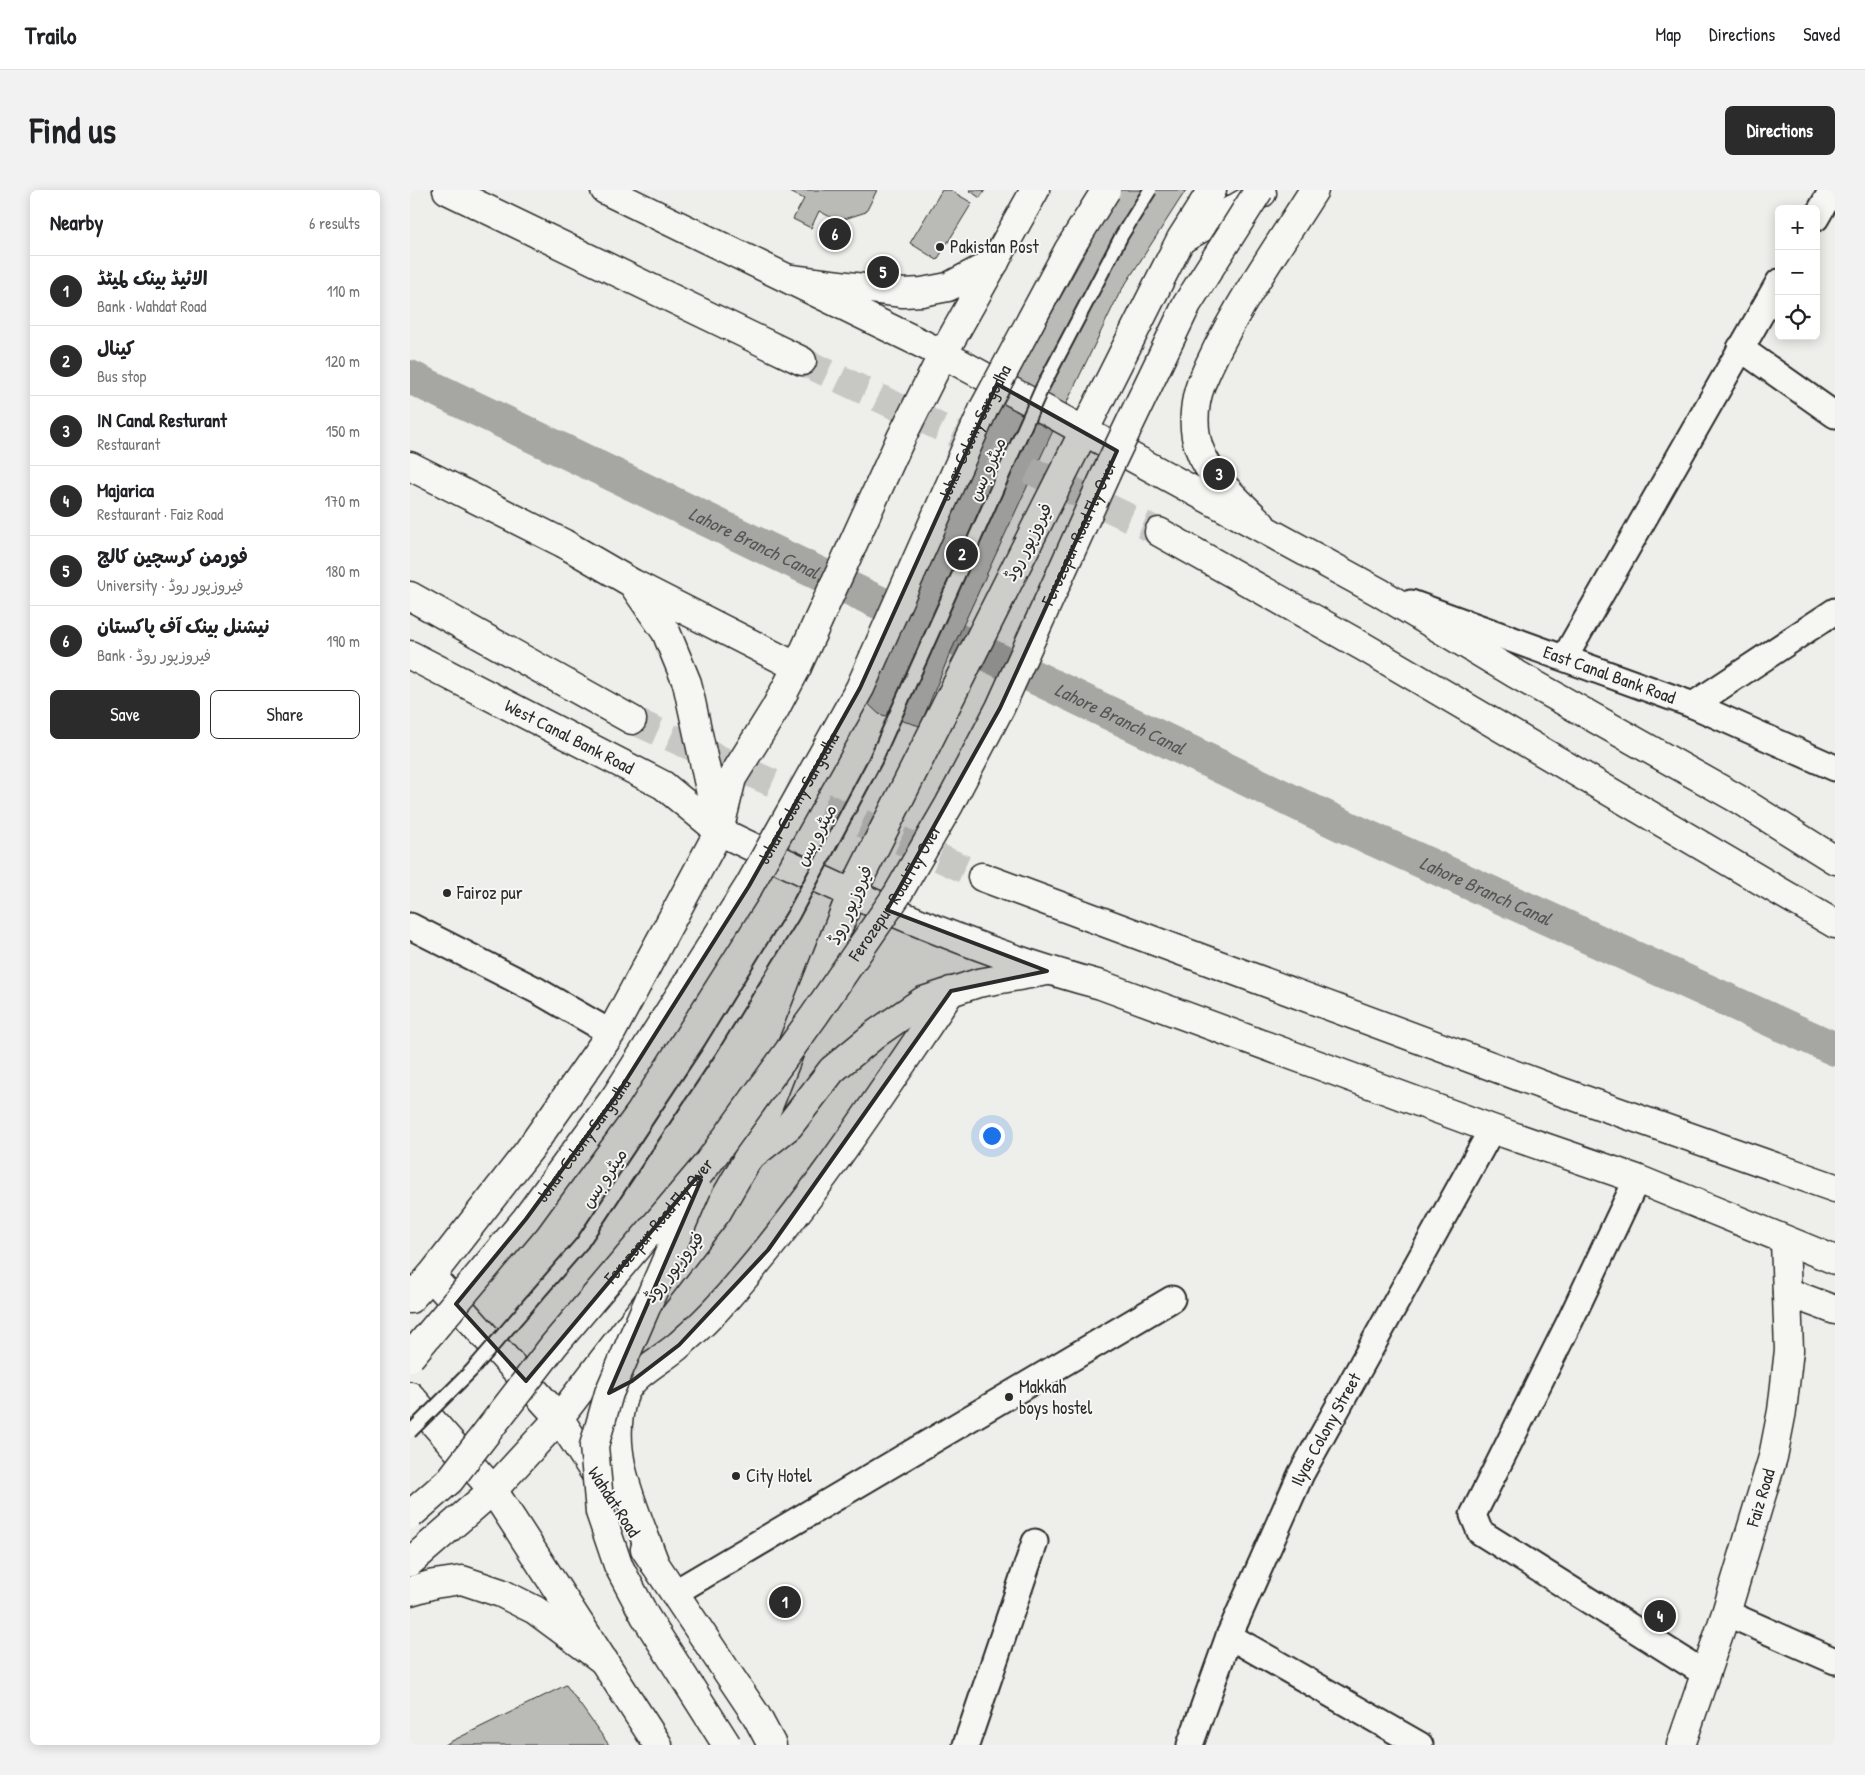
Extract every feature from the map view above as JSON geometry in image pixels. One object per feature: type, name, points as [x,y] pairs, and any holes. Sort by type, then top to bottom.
[{"type":"main road","points":[[447,190],[802,361]]},
{"type":"main road","points":[[605,190],[943,354],[1379,592],[1514,673],[1738,799],[1835,860]]},
{"type":"main road","points":[[410,1299],[431,1276],[529,1150],[612,1033],[719,831],[732,778],[798,668],[901,438],[943,354],[1036,190]]},
{"type":"main road","name":"Johar Colony Sargodha","points":[[410,1357],[526,1219],[616,1096],[749,886],[860,688],[984,408],[1068,251],[1106,190]]},
{"type":"main road","name":"فیروزپور روڈ","points":[[410,1562],[493,1490],[559,1418],[717,1212],[747,1160],[852,895],[1181,239],[1212,190]]},
{"type":"main road","name":"Ferozepur Road Fly Over","points":[[410,1515],[450,1480],[554,1344],[708,1163],[814,1016],[897,895],[949,805],[1000,708],[1109,467],[1187,304],[1259,190]]},
{"type":"main road","points":[[1181,239],[1268,190]]},
{"type":"main road","points":[[1270,533],[1209,468],[1196,438],[1194,415],[1201,385],[1241,306],[1314,190]]},
{"type":"main road","points":[[791,279],[903,292],[922,292],[948,287],[995,262]]},
{"type":"main road","points":[[410,466],[563,543],[632,583],[798,668]]},
{"type":"main road","points":[[1159,532],[1373,652],[1835,924]]},
{"type":"main road","points":[[632,583],[666,632],[687,683],[719,831]]},
{"type":"main road","points":[[410,596],[632,720]]},
{"type":"main road","name":"West Canal Bank Road","points":[[410,655],[663,785],[719,831],[852,895],[953,937],[1047,971],[1101,985],[1492,1129],[1637,1179],[1835,1260]]},
{"type":"main road","points":[[982,877],[1546,1086],[1835,1188]]},
{"type":"main road","points":[[747,1160],[789,1126],[832,1070],[877,1033],[923,1001],[978,983],[1047,971]]},
{"type":"main road","points":[[559,1418],[632,1381],[679,1345],[722,1304],[768,1250],[849,1141],[951,992]]},
{"type":"main road","points":[[708,1163],[608,1393],[594,1446],[600,1512],[618,1565],[645,1616],[727,1745]]},
{"type":"main road","name":"Faiz Road","points":[[1682,1745],[1704,1673],[1726,1613],[1773,1457],[1789,1350],[1785,1241]]},
{"type":"main road","name":"Wahdat Road","points":[[431,1276],[559,1418],[756,1715],[772,1745]]},
{"type":"main road","points":[[1787,1292],[1835,1310]]},
{"type":"main road","points":[[632,1381],[623,1395],[617,1421],[617,1453],[624,1479],[655,1564]]},
{"type":"main road","points":[[410,1396],[493,1490],[658,1745]]},
{"type":"main road","points":[[410,1591],[434,1584],[462,1580],[501,1593],[535,1610],[604,1661]]},
{"type":"street","points":[[1820,211],[1832,190]]},
{"type":"street","points":[[1565,657],[1775,289]]},
{"type":"street","points":[[1740,348],[1835,416]]},
{"type":"street","name":"East Canal Bank Road","points":[[1379,592],[1565,657],[1694,705],[1835,768]]},
{"type":"street","points":[[1694,705],[1835,611]]},
{"type":"street","points":[[410,926],[538,991],[612,1033]]},
{"type":"street","name":"Ilyas Colony Street","points":[[1190,1745],[1229,1636],[1301,1474],[1492,1129]]},
{"type":"street","points":[[1637,1179],[1570,1321],[1473,1515],[1480,1532],[1704,1673]]},
{"type":"street","points":[[674,1593],[1172,1300]]},
{"type":"street","points":[[966,1745],[1035,1542]]},
{"type":"street","points":[[1726,1613],[1835,1661]]},
{"type":"street","points":[[1229,1636],[1420,1745]]},
{"type":"lane","name":"میٹرو بس","points":[[410,1432],[471,1371],[582,1243],[710,1050],[793,915],[876,761],[1042,388],[1122,235],[1150,190]]},
{"type":"highlighted area","points":[[997,384],[1117,451],[1000,708],[887,910],[1047,971],[951,991],[768,1250],[679,1345],[632,1381],[609,1393],[701,1180],[697,1177],[526,1381],[456,1304],[526,1219],[616,1096],[749,886],[860,688]]},
{"type":"building","points":[[786,190],[877,190],[866,212],[838,221],[819,211],[811,228],[793,219],[804,199]]},
{"type":"building","points":[[942,190],[950,190],[972,203],[937,260],[910,243]]},
{"type":"building","points":[[969,190],[985,190],[980,198]]},
{"type":"building","points":[[1120,190],[1186,190],[1119,294],[1050,437],[948,658],[920,726],[879,714],[862,698],[976,450]]},
{"type":"building","points":[[566,1685],[609,1745],[444,1745]]},
{"type":"waterway","name":"Lahore Branch Canal","points":[[410,377],[1344,826],[1835,1049]]},
{"type":"tunnel","points":[[802,361],[1159,532]]},
{"type":"tunnel","points":[[632,720],[982,877]]},
{"type":"place","name":"نیشنل بینک آف پاکستان","points":[[835,234]]},
{"type":"place","name":"Pakistan Post","points":[[940,247]]},
{"type":"place","name":"فورمن کرسچین کالج","points":[[883,272]]},
{"type":"place","name":"IN Canal Resturant","points":[[1219,474]]},
{"type":"place","name":"کینال","points":[[962,554]]},
{"type":"place","name":"Fairoz pur","points":[[447,893]]},
{"type":"place","name":"Makkah boys hostel","points":[[1009,1397]]},
{"type":"place","name":"City Hotel","points":[[736,1476]]},
{"type":"place","name":"الائیڈ بینک لمیٹڈ","points":[[785,1602]]},
{"type":"place","name":"Majarica","points":[[1660,1616]]}]
